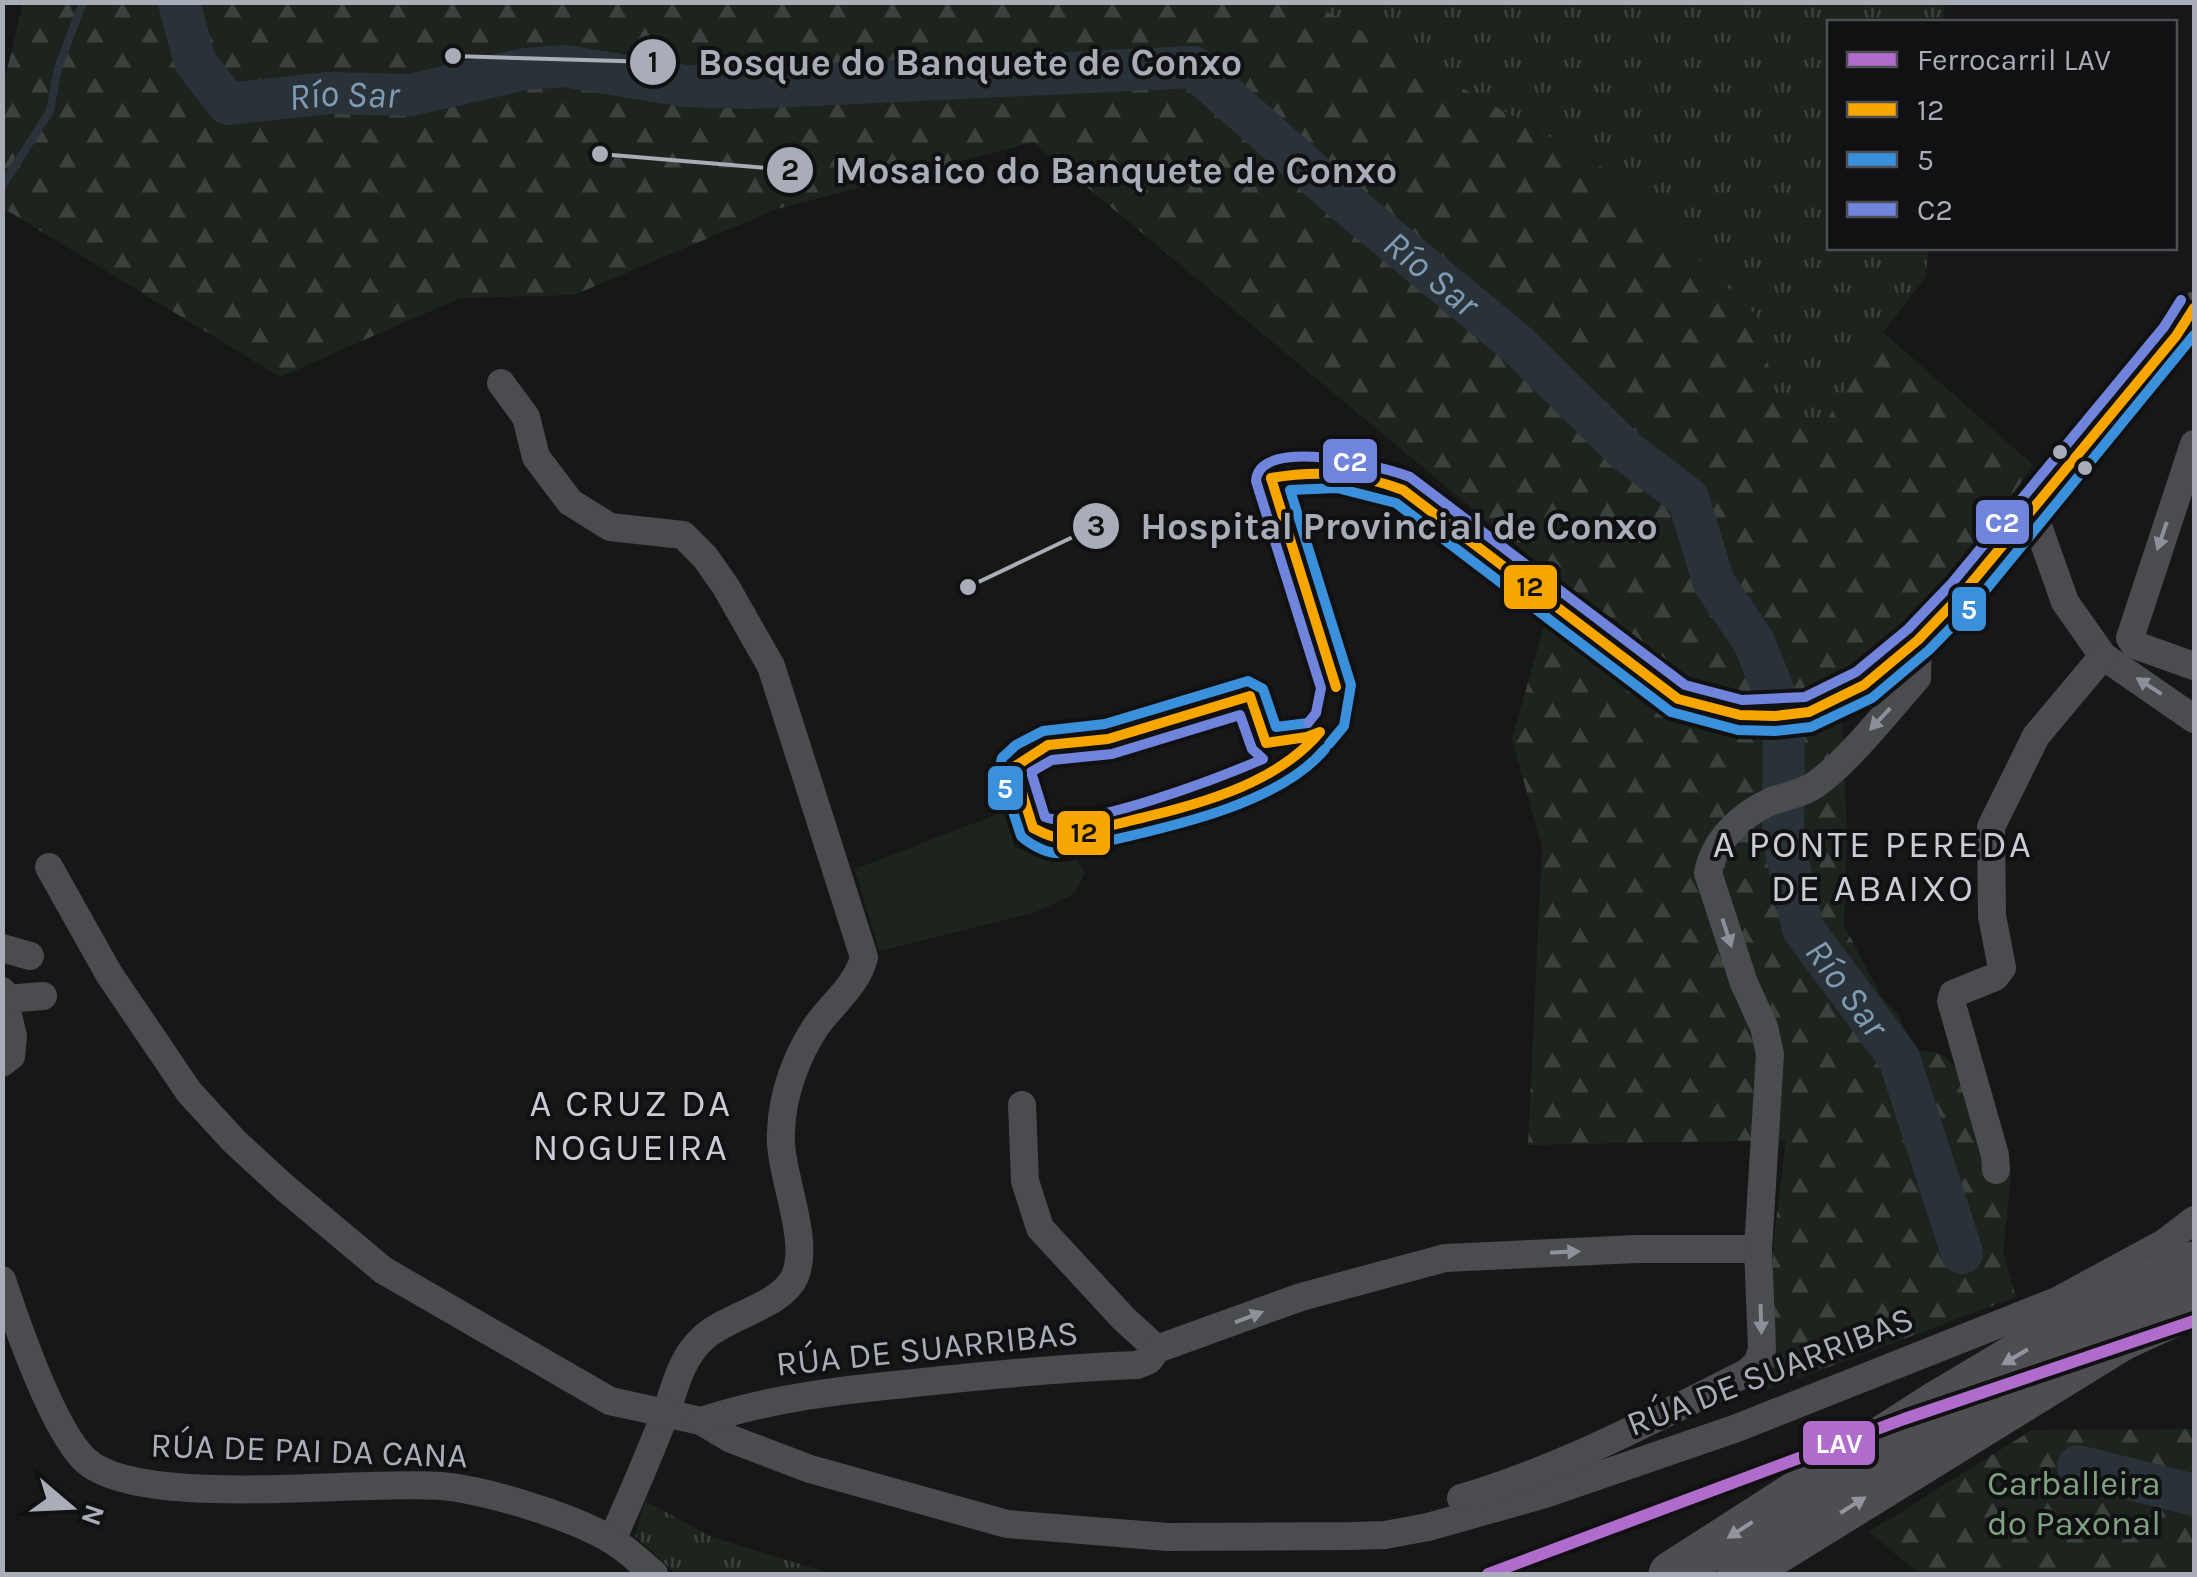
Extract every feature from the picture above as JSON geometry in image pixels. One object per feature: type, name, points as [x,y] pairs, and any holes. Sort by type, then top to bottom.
[{"type":"highway","points":[[1671,1574],[1939,1402],[2088,1313],[2193,1231]]},
{"type":"highway","points":[[1740,1574],[2122,1338],[2194,1305]]},
{"type":"street","points":[[1271,478],[1334,470],[1403,490],[1678,699],[1740,716],[1809,712],[1864,685],[1918,640],[1963,593],[2032,509],[2185,343],[2194,308]]},
{"type":"street","points":[[501,383],[526,417],[536,457],[570,502],[610,527],[682,534],[705,557],[726,588],[771,666],[864,957],[860,974],[817,1026],[796,1064],[786,1097],[780,1136],[799,1258],[794,1280],[786,1289],[700,1340],[674,1381],[666,1413],[614,1534]]},
{"type":"street","points":[[2194,444],[2130,630],[2135,646],[2194,666]]},
{"type":"street","points":[[2032,509],[2066,602],[2103,656],[2194,719]]},
{"type":"street","name":"RÚA DE SUARRIBAS","points":[[1351,1536],[1374,1523],[1508,1484],[1748,1372],[1758,1362],[1762,1350],[1758,1248],[1770,1054],[1708,873],[1710,858],[1726,834],[1754,810],[1815,785],[1918,678],[1918,640]]},
{"type":"street","points":[[1996,1170],[1952,994],[1994,977],[2002,968],[1992,916],[1992,827],[2036,736],[2103,656]]},
{"type":"street","name":"RÚA DE SUARRIBAS","points":[[49,867],[110,974],[189,1092],[284,1187],[383,1270],[610,1401],[701,1421],[731,1439],[810,1469],[1007,1524],[1168,1538],[1351,1536],[1428,1527],[1512,1504],[1737,1428],[2056,1301],[2164,1242],[2193,1231]]},
{"type":"street","points":[[2,948],[30,956]]},
{"type":"street","points":[[2,1062],[11,1056],[13,1036],[4,995],[43,996]]},
{"type":"street","name":"RÚA DE SUARRIBAS","points":[[1022,1104],[1025,1180],[1040,1228],[1157,1349]]},
{"type":"street","name":"RÚA DE SUARRIBAS","points":[[701,1421],[746,1406],[853,1389],[1042,1370],[1138,1365],[1157,1349],[1300,1297],[1445,1258],[1758,1248]]},
{"type":"street","name":"RÚA DE PAI DA CANA","points":[[2,1280],[20,1332],[63,1428],[84,1459],[118,1478],[168,1487],[445,1486],[485,1492],[614,1534],[654,1574]]},
{"type":"green space","points":[[23,3],[1312,3],[1602,167],[1756,315],[1784,430],[1826,421],[1883,332],[2033,465],[1956,575],[1878,655],[1840,672],[1847,832],[1844,925],[1882,998],[1898,1013],[1911,1049],[1941,1054],[1959,1070],[1986,1155],[2011,1174],[2003,1251],[2016,1297],[1767,1390],[1774,1238],[1786,1140],[1528,1145],[1542,847],[1512,739],[1545,622],[1576,595],[1033,142],[777,209],[574,295],[460,298],[280,377],[3,208],[3,87]]},
{"type":"green space","points":[[1312,3],[1945,3],[1943,20],[1827,20],[1827,250],[1928,250],[1926,277],[1883,332],[1826,421],[1784,430],[1755,315],[1603,167]]},
{"type":"green space","points":[[1008,810],[1014,846],[1039,857],[1072,851],[1085,873],[1074,894],[1036,912],[879,951],[855,869]]},
{"type":"green space","name":"Carballeira do Paxonal","points":[[2194,1429],[2194,1574],[1920,1574],[1869,1532],[2032,1430]]},
{"type":"green space","points":[[645,1501],[712,1537],[833,1574],[676,1574],[635,1536]]},
{"type":"waterway","points":[[2,186],[50,111],[58,68],[83,2]]},
{"type":"waterway","name":"Río Sar","points":[[179,2],[195,62],[228,104],[329,93],[410,95],[525,69],[565,66],[685,86],[749,88],[1193,67],[1344,201],[1518,345],[1626,451],[1688,498],[1714,583],[1754,642],[1784,717],[1783,838],[1803,929],[1899,1058],[1962,1253]]},
{"type":"waterway","name":"Río Sar","points":[[2078,1466],[2194,1495]]},
{"type":"rail line","name":"LAV","points":[[1488,1574],[1904,1419],[2194,1321]]},
{"type":"transit line","name":"C2","points":[[1308,723],[1316,713],[1321,688],[1256,481],[1262,467],[1278,459],[1350,461],[1410,477],[1685,685],[1742,700],[1805,697],[1856,672],[1908,629],[1952,583],[2164,327],[2181,300]]},
{"type":"transit line","name":"12","points":[[1271,478],[1338,475],[1403,490],[1678,699],[1740,715],[1809,712],[1864,685],[1918,640],[1963,593],[2176,336],[2194,308]]},
{"type":"transit line","name":"5","points":[[1329,744],[1344,726],[1351,685],[1290,490],[1337,488],[1396,503],[1671,712],[1738,730],[1811,727],[1872,698],[1929,650],[1975,603],[2194,335]]},
{"type":"transit line","name":"12","points":[[1271,478],[1336,687]]},
{"type":"transit line","name":"5","points":[[1308,723],[1276,727],[1263,689],[1248,681],[1105,724],[1043,731],[1016,745],[1002,758],[999,769],[1021,836],[1041,849],[1061,853],[1224,810],[1281,784],[1325,749]]},
{"type":"transit line","name":"12","points":[[1250,696],[1266,743],[1320,732],[1274,770],[1218,796],[1065,837],[1033,828],[1014,767],[1048,745],[1108,739],[1250,696]]},
{"type":"transit line","name":"C2","points":[[1240,715],[1252,749],[1263,759],[1119,810],[1063,820],[1045,817],[1031,772],[1052,760],[1112,754],[1240,715]]},
{"type":"place","name":"Bosque do Banquete de Conxo","points":[[453,56]]},
{"type":"place","name":"Mosaico do Banquete de Conxo","points":[[600,154]]},
{"type":"place","name":"Hospital Provincial de Conxo","points":[[968,587]]},
{"type":"district","name":"A PONTE PEREDA DE ABAIXO","points":[[1873,866]]},
{"type":"district","name":"A CRUZ DA NOGUEIRA","points":[[631,1125]]}]
